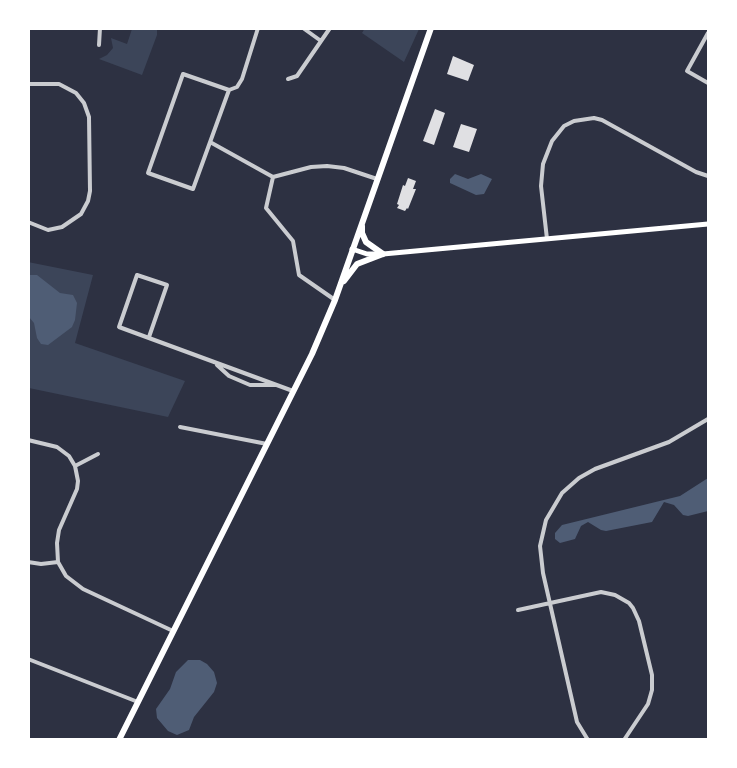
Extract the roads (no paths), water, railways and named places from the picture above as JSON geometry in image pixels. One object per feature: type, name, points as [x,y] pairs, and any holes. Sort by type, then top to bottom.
[{"type":"highway","points":[[119,740],[294,392],[335,300],[431,28]]},
{"type":"highway","points":[[362,222],[362,233],[366,242],[383,254]]},
{"type":"highway","points":[[339,289],[357,264],[383,254]]},
{"type":"main road","points":[[352,249],[367,254],[383,254],[708,224]]},
{"type":"street","points":[[99,45],[100,28]]},
{"type":"street","points":[[229,90],[194,189],[148,173],[183,74],[229,90],[237,87],[242,79],[258,28]]},
{"type":"street","points":[[303,28],[321,41]]},
{"type":"street","points":[[288,80],[297,76],[330,28]]},
{"type":"street","points":[[708,33],[687,71],[708,83]]},
{"type":"street","points":[[28,84],[59,84],[71,90],[84,103],[89,117],[90,191],[81,214],[62,227],[48,230],[28,222]]},
{"type":"street","points":[[547,239],[541,186],[543,164],[557,133],[574,121],[584,118],[602,120],[696,172],[708,176]]},
{"type":"street","points":[[210,142],[273,177],[311,167],[327,166],[344,168],[377,179]]},
{"type":"street","points":[[273,177],[266,207],[293,241],[299,276],[335,300]]},
{"type":"street","points":[[149,337],[167,285],[137,275],[119,327],[294,392]]},
{"type":"street","points":[[215,363],[230,376],[250,385],[275,385]]},
{"type":"street","points":[[588,740],[577,722],[541,564],[541,537],[546,520],[562,493],[588,473],[663,444],[708,419]]},
{"type":"street","points":[[180,427],[267,444]]},
{"type":"street","points":[[28,440],[57,447],[69,456],[75,466],[77,489],[57,536],[58,562],[66,576],[77,586],[173,631]]},
{"type":"street","points":[[75,466],[98,454]]},
{"type":"street","points":[[28,562],[41,564],[58,562]]},
{"type":"street","points":[[518,610],[601,592],[615,595],[633,608],[639,621],[652,675],[652,690],[648,704],[624,740]]},
{"type":"street","points":[[28,659],[138,702]]}]
